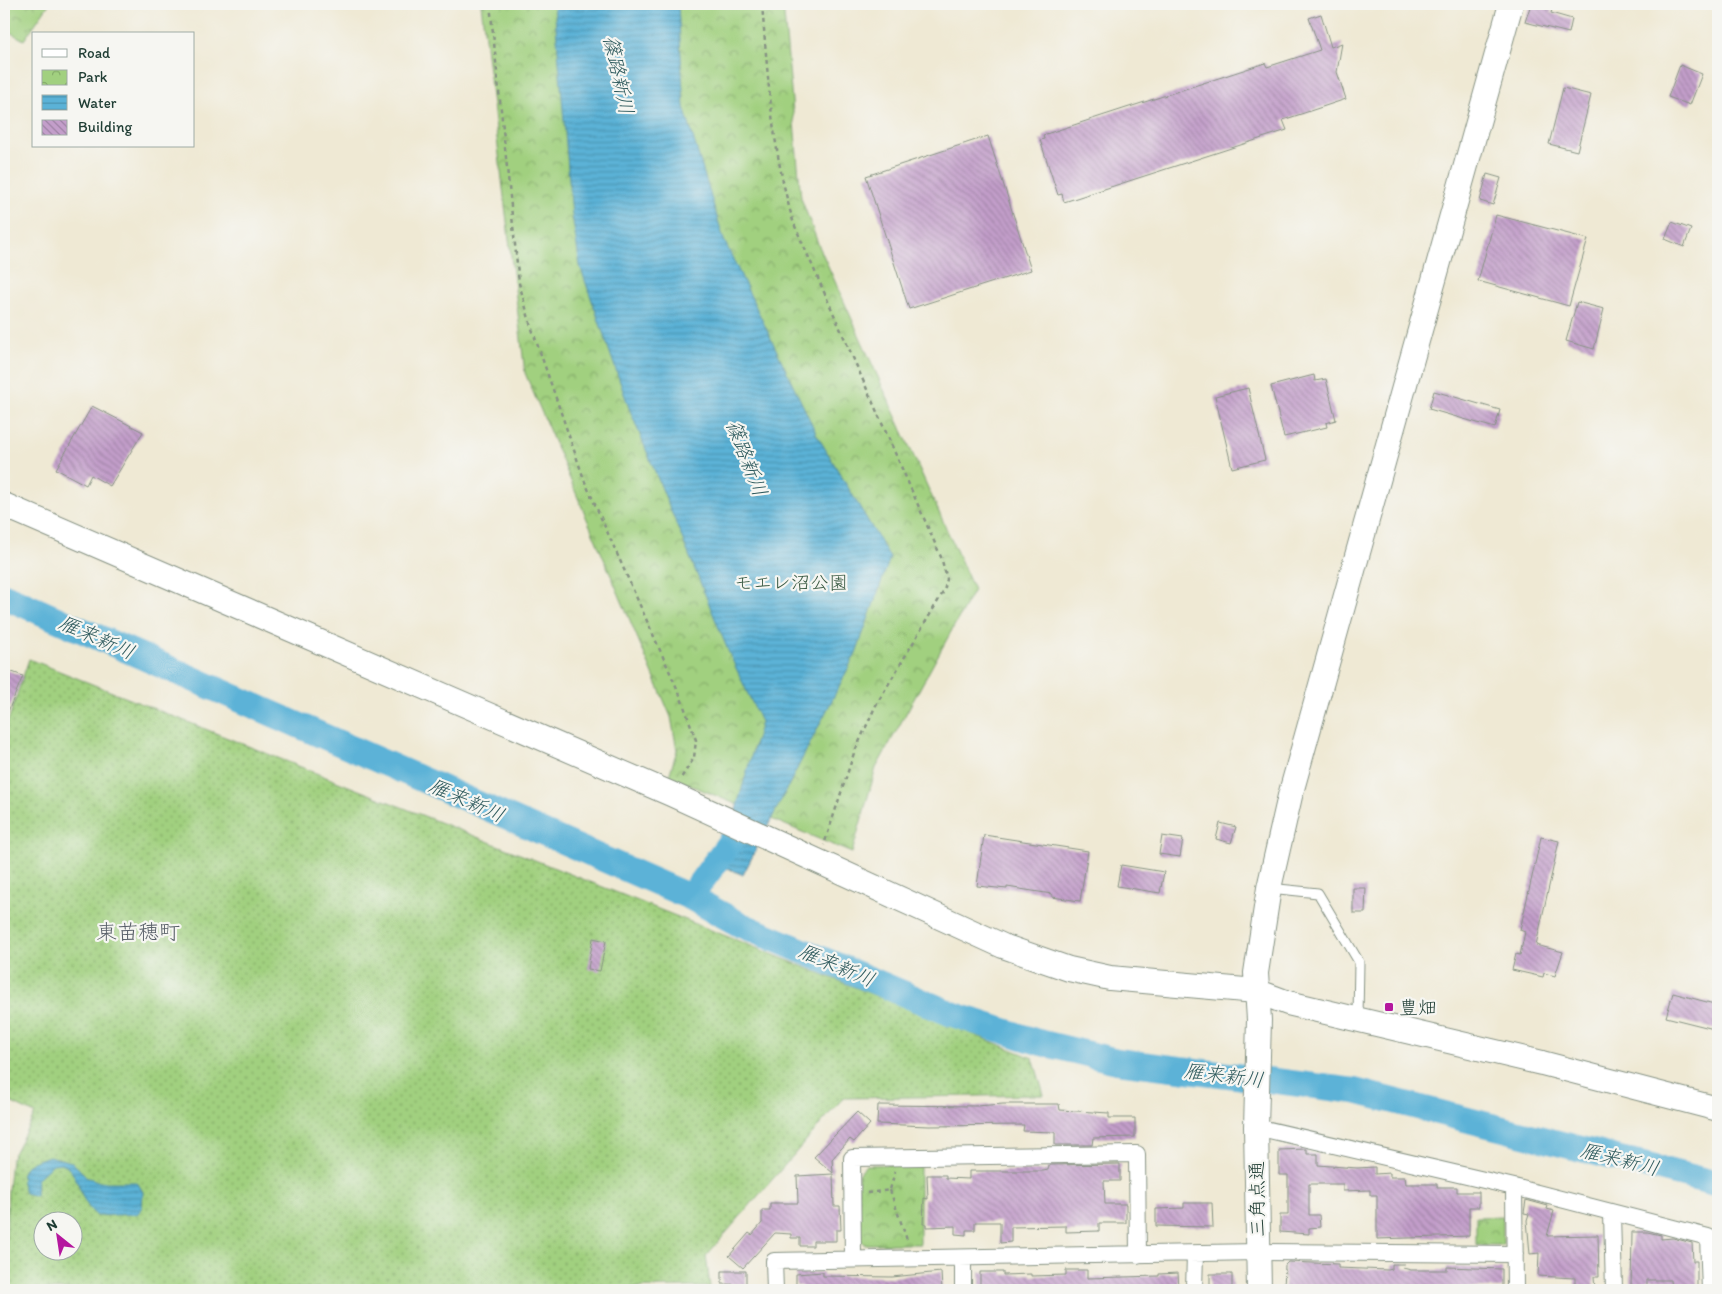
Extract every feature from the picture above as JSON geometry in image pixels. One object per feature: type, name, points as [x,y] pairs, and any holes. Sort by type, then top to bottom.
[{"type":"street","points":[[1256,991],[1256,973],[1269,888],[1290,796],[1511,4]]},
{"type":"street","points":[[4,505],[676,796],[814,851],[1003,946],[1069,968],[1110,978],[1256,991],[1288,1003],[1358,1018],[1718,1109]]},
{"type":"street","name":"三角点通","points":[[1256,991],[1259,1020],[1256,1118],[1258,1290]]},
{"type":"street","points":[[1256,1118],[1708,1237],[1710,1290]]},
{"type":"street","points":[[853,1259],[852,1158],[1137,1154],[1138,1255]]},
{"type":"street","points":[[1514,1187],[1515,1290]]},
{"type":"street","points":[[1612,1213],[1614,1290]]},
{"type":"street","points":[[775,1290],[774,1261],[963,1259],[1258,1252],[1515,1254]]},
{"type":"street","points":[[1194,1254],[1194,1290]]},
{"type":"street","points":[[963,1259],[963,1290]]},
{"type":"lane","points":[[1269,888],[1318,893],[1359,962],[1358,1018]]},
{"type":"path","points":[[490,4],[519,283],[531,326],[585,482],[680,695],[696,740],[694,758],[676,796]]},
{"type":"path","points":[[762,4],[775,135],[786,195],[794,224],[941,557],[947,579],[938,602],[876,706],[854,753],[814,851]]},
{"type":"path","points":[[898,1163],[890,1190],[909,1246]]},
{"type":"path","points":[[860,1194],[890,1190]]},
{"type":"green space","points":[[4,4],[49,4],[24,40],[4,29]]},
{"type":"green space","name":"モエレ沼公園","points":[[481,4],[783,4],[801,198],[819,246],[974,590],[876,768],[852,853],[669,776],[677,750],[671,717],[525,373]]},
{"type":"green space","points":[[29,659],[1033,1058],[1044,1095],[843,1098],[706,1256],[710,1287],[4,1290],[11,1159],[35,1114],[4,1099],[4,733]]},
{"type":"green space","points":[[920,1164],[920,1244],[864,1244],[858,1238],[858,1174],[866,1165]]},
{"type":"green space","points":[[1503,1216],[1503,1245],[1476,1245],[1476,1217]]},
{"type":"water","points":[[554,4],[678,4],[684,107],[724,240],[817,435],[890,558],[856,653],[743,875],[720,865],[761,722],[729,653],[629,408],[580,266],[572,215]]},
{"type":"water","points":[[49,1156],[72,1162],[87,1177],[100,1182],[137,1182],[143,1192],[142,1209],[137,1214],[97,1216],[85,1202],[74,1175],[62,1163],[53,1164],[37,1179],[36,1196],[25,1193],[21,1177],[22,1172],[29,1164]]},
{"type":"building","points":[[1531,4],[1552,10],[1551,13],[1572,19],[1569,33],[1525,22]]},
{"type":"building","points":[[1321,14],[1331,47],[1342,43],[1337,72],[1346,99],[1283,120],[1287,130],[1064,202],[1062,194],[1058,195],[1040,140],[1044,139],[1043,135],[1265,63],[1267,67],[1320,50],[1309,18]]},
{"type":"building","points":[[1680,65],[1702,74],[1690,105],[1668,97]]},
{"type":"building","points":[[1563,88],[1591,95],[1577,151],[1549,144]]},
{"type":"building","points":[[988,136],[1031,270],[909,309],[866,176]]},
{"type":"building","points":[[1487,174],[1501,178],[1493,205],[1480,201]]},
{"type":"building","points":[[1496,215],[1588,239],[1569,306],[1478,281]]},
{"type":"building","points":[[1672,222],[1691,229],[1684,247],[1665,239]]},
{"type":"building","points":[[1577,302],[1604,309],[1594,349],[1566,341]]},
{"type":"building","points":[[1314,375],[1315,381],[1326,379],[1336,420],[1326,423],[1327,427],[1284,437],[1271,386]]},
{"type":"building","points":[[1248,388],[1265,460],[1232,468],[1215,396]]},
{"type":"building","points":[[1434,391],[1500,410],[1495,428],[1429,409]]},
{"type":"building","points":[[92,406],[143,432],[110,486],[91,475],[86,485],[56,469]]},
{"type":"building","points":[[4,669],[23,676],[4,721]]},
{"type":"building","points":[[1220,823],[1236,827],[1231,843],[1216,839]]},
{"type":"building","points":[[984,835],[1088,851],[1080,901],[1052,897],[1052,894],[1007,887],[1007,889],[977,886]]},
{"type":"building","points":[[1162,836],[1183,839],[1180,857],[1159,854]]},
{"type":"building","points":[[1541,837],[1559,841],[1536,945],[1563,952],[1555,976],[1544,973],[1543,977],[1512,970],[1516,954],[1520,955],[1525,932],[1520,930]]},
{"type":"building","points":[[1121,865],[1164,872],[1160,893],[1117,886]]},
{"type":"building","points":[[1353,888],[1366,888],[1365,913],[1353,913]]},
{"type":"building","points":[[593,938],[606,941],[600,971],[588,969]]},
{"type":"building","points":[[1673,993],[1718,1005],[1718,1030],[1666,1017]]},
{"type":"building","points":[[1059,1104],[1060,1110],[1109,1113],[1109,1118],[1135,1118],[1135,1137],[1093,1138],[1092,1145],[1055,1145],[1055,1132],[1023,1131],[1024,1125],[929,1126],[877,1124],[878,1105],[976,1106]]},
{"type":"building","points":[[857,1112],[870,1124],[854,1142],[850,1139],[832,1159],[833,1173],[814,1157]]},
{"type":"building","points":[[1307,1149],[1307,1154],[1318,1154],[1318,1165],[1357,1168],[1375,1167],[1375,1174],[1390,1173],[1390,1177],[1405,1177],[1406,1184],[1437,1184],[1437,1187],[1457,1187],[1457,1192],[1479,1192],[1479,1207],[1469,1207],[1469,1236],[1377,1239],[1377,1195],[1370,1195],[1370,1190],[1343,1191],[1343,1184],[1309,1184],[1309,1215],[1319,1215],[1320,1227],[1309,1228],[1309,1234],[1280,1232],[1280,1215],[1288,1215],[1288,1175],[1279,1175],[1279,1150]]},
{"type":"building","points":[[1120,1164],[1120,1181],[1104,1181],[1105,1204],[1126,1204],[1126,1223],[1099,1223],[1099,1231],[1066,1232],[1066,1226],[1011,1227],[1011,1242],[1000,1243],[1000,1222],[975,1222],[975,1230],[966,1230],[966,1235],[955,1234],[955,1226],[927,1227],[927,1224],[923,1224],[924,1198],[928,1199],[927,1175],[946,1175],[946,1178],[969,1179],[969,1171],[1043,1171],[1048,1170],[1049,1165]]},
{"type":"building","points":[[833,1174],[834,1206],[840,1206],[841,1230],[836,1230],[836,1241],[813,1241],[813,1246],[800,1246],[800,1238],[791,1238],[791,1234],[775,1233],[743,1268],[729,1256],[749,1233],[752,1235],[762,1223],[762,1210],[770,1210],[770,1203],[798,1203],[797,1176]]},
{"type":"building","points":[[1526,1200],[1548,1206],[1547,1209],[1554,1211],[1547,1236],[1598,1235],[1599,1277],[1594,1277],[1595,1290],[1575,1290],[1575,1278],[1538,1276],[1539,1253],[1530,1254],[1527,1220],[1529,1214],[1524,1213]]},
{"type":"building","points":[[1184,1203],[1212,1203],[1213,1227],[1156,1226],[1156,1209],[1184,1208]]},
{"type":"building","points":[[1632,1232],[1647,1232],[1661,1235],[1661,1239],[1673,1238],[1692,1243],[1693,1261],[1697,1261],[1697,1290],[1671,1290],[1670,1280],[1647,1280],[1647,1290],[1631,1290]]},
{"type":"building","points":[[1288,1262],[1338,1264],[1338,1268],[1388,1270],[1392,1269],[1392,1264],[1404,1264],[1403,1268],[1411,1270],[1447,1270],[1447,1267],[1502,1269],[1502,1288],[1284,1290],[1285,1265]]},
{"type":"building","points":[[1066,1270],[1087,1270],[1087,1278],[1159,1276],[1159,1274],[1178,1273],[1179,1290],[980,1288],[980,1272],[1003,1272],[1003,1275],[1031,1274],[1031,1276],[1066,1275]]},
{"type":"building","points":[[722,1271],[746,1271],[746,1285],[722,1284]]},
{"type":"building","points":[[823,1272],[823,1276],[892,1277],[941,1272],[942,1290],[802,1290],[802,1286],[796,1286],[796,1274]]},
{"type":"building","points":[[1210,1274],[1232,1274],[1232,1290],[1210,1290]]},
{"type":"waterway","name":"雁来新川","points":[[4,596],[690,897],[741,925],[952,1014],[1038,1042],[1117,1061],[1355,1091],[1718,1184]]},
{"type":"waterway","name":"篠路新川","points":[[690,897],[744,823]]},
{"type":"place","name":"豊畑","points":[[1389,1007]]},
{"type":"district","name":"東苗穂町","points":[[138,931]]}]
